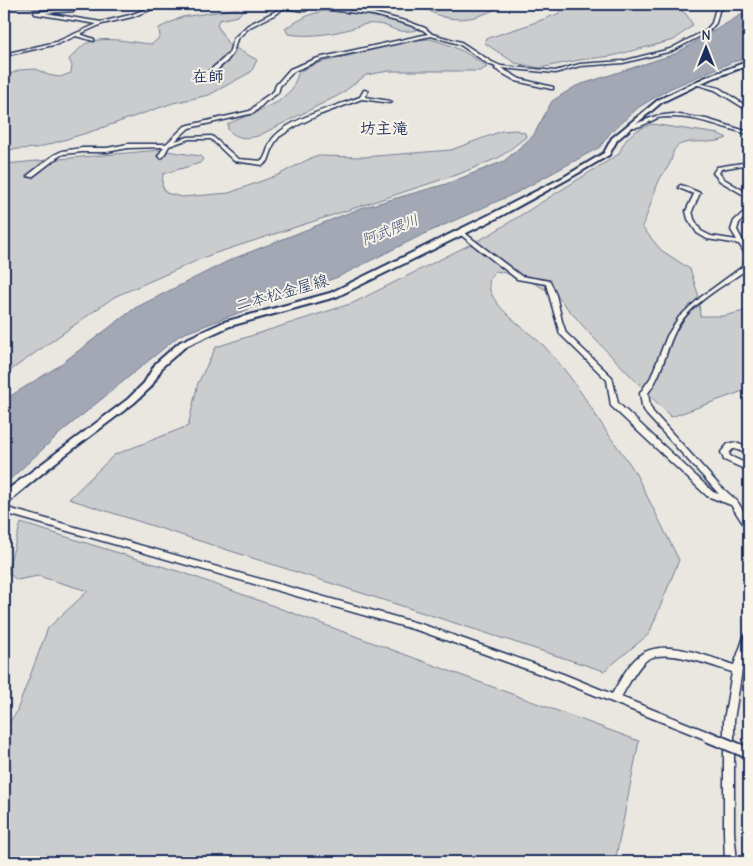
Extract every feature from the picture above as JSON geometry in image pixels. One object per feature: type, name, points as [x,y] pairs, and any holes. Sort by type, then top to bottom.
[{"type":"main road","name":"二本松金屋線","points":[[4,501],[11,493],[52,460],[131,400],[148,385],[159,365],[183,344],[227,324],[312,303],[333,295],[460,232],[566,178],[607,154],[614,139],[660,101],[741,64],[749,63]]},
{"type":"street","points":[[4,55],[78,35],[101,23],[163,4]]},
{"type":"street","points":[[314,4],[332,9],[360,11],[408,23],[424,29],[431,35],[460,43],[497,66],[555,72],[580,65],[623,62],[671,50],[707,31],[714,23],[717,10],[724,4]]},
{"type":"street","points":[[360,11],[378,4]]},
{"type":"street","points":[[202,80],[225,60],[231,53],[235,38],[249,26],[261,21],[283,6],[305,10]]},
{"type":"street","points":[[72,10],[34,13],[101,23]]},
{"type":"street","points":[[78,35],[93,40]]},
{"type":"street","points":[[161,156],[167,145],[188,127],[252,112],[276,92],[278,86],[292,70],[302,65],[320,58],[431,35]]},
{"type":"street","points":[[497,66],[498,70],[513,77],[551,88]]},
{"type":"street","points":[[697,83],[717,89],[749,110]]},
{"type":"street","points":[[362,98],[366,91]]},
{"type":"street","points":[[30,176],[62,153],[82,150],[107,150],[128,146],[167,145],[188,138],[212,137],[236,160],[263,163],[267,160],[270,143],[284,130],[362,98],[390,102]]},
{"type":"street","points":[[632,126],[645,124],[659,117],[671,117],[694,119],[749,133]]},
{"type":"street","points":[[749,163],[719,168],[716,173],[722,180],[749,196]]},
{"type":"street","points":[[681,187],[697,193],[689,214],[699,232],[709,238],[742,243]]},
{"type":"street","points":[[749,210],[736,222],[734,230],[749,258],[745,268],[681,318],[663,350],[650,388],[644,393],[646,406],[664,429],[716,487],[747,516],[749,526]]},
{"type":"street","points":[[460,232],[519,278],[548,282],[553,293],[559,325],[563,334],[610,379],[614,404],[710,494],[734,504]]},
{"type":"street","points":[[749,451],[731,446],[725,452],[727,458],[749,468]]},
{"type":"street","points":[[4,510],[424,629],[615,698],[747,753]]},
{"type":"street","points":[[731,862],[729,832],[729,720],[737,670],[749,637]]},
{"type":"street","points":[[615,698],[644,657],[664,651],[693,656],[737,670]]},
{"type":"shaded area","points":[[4,4],[72,4],[47,9],[4,9]]},
{"type":"shaded area","points":[[432,4],[504,4],[478,16],[459,19],[440,16],[431,12],[427,7]]},
{"type":"shaded area","points":[[560,4],[672,4],[686,14],[693,25],[674,40],[612,56],[540,68],[515,63],[486,44],[485,39],[560,13]]},
{"type":"shaded area","points":[[235,9],[243,10],[238,16],[219,20],[217,25],[228,44],[257,60],[251,72],[209,95],[173,103],[37,148],[4,150],[4,77],[19,70],[36,69],[48,75],[60,77],[71,73],[72,66],[69,59],[87,43],[111,40],[152,44],[160,37],[159,28],[182,17]]},
{"type":"shaded area","points":[[324,11],[381,18],[415,27],[417,30],[398,31],[382,25],[364,24],[324,34],[288,34],[285,28],[309,15]]},
{"type":"shaded area","points":[[430,39],[460,50],[487,67],[480,71],[389,71],[366,75],[341,94],[258,136],[242,138],[228,130],[228,124],[278,102],[292,89],[299,72],[315,64],[413,40]]},
{"type":"shaded area","points":[[652,124],[719,134],[727,138],[716,141],[681,144],[676,148],[669,166],[658,183],[642,227],[661,250],[690,269],[699,297],[700,316],[723,316],[749,310],[749,391],[746,390],[671,417],[590,334],[557,296],[523,277],[496,271],[490,280],[490,290],[495,300],[504,311],[543,345],[561,365],[627,460],[679,560],[649,634],[604,671],[69,499],[114,455],[188,426],[198,383],[216,347],[353,303],[489,235],[619,154],[631,134]]},
{"type":"shaded area","points":[[516,130],[525,133],[526,137],[500,157],[459,174],[210,255],[114,297],[4,375],[4,164],[160,150],[200,156],[203,159],[200,163],[163,174],[162,185],[166,193],[182,197],[229,193],[278,175],[315,156],[363,157],[451,150],[502,131]]},
{"type":"shaded area","points":[[21,523],[187,574],[639,741],[615,862],[4,862],[4,729],[16,713],[48,628],[88,591],[38,576],[17,580],[7,572]]},
{"type":"water","name":"阿武隈川","points":[[749,10],[749,58],[732,62],[669,89],[639,107],[610,133],[600,147],[516,193],[424,234],[338,277],[180,335],[59,434],[4,485],[4,400],[57,367],[135,308],[230,260],[361,208],[446,184],[504,161],[533,136],[552,101],[576,86],[675,54]]},
{"type":"district","name":"在師","points":[[208,77]]},
{"type":"district","name":"坊主滝","points":[[384,129]]}]
